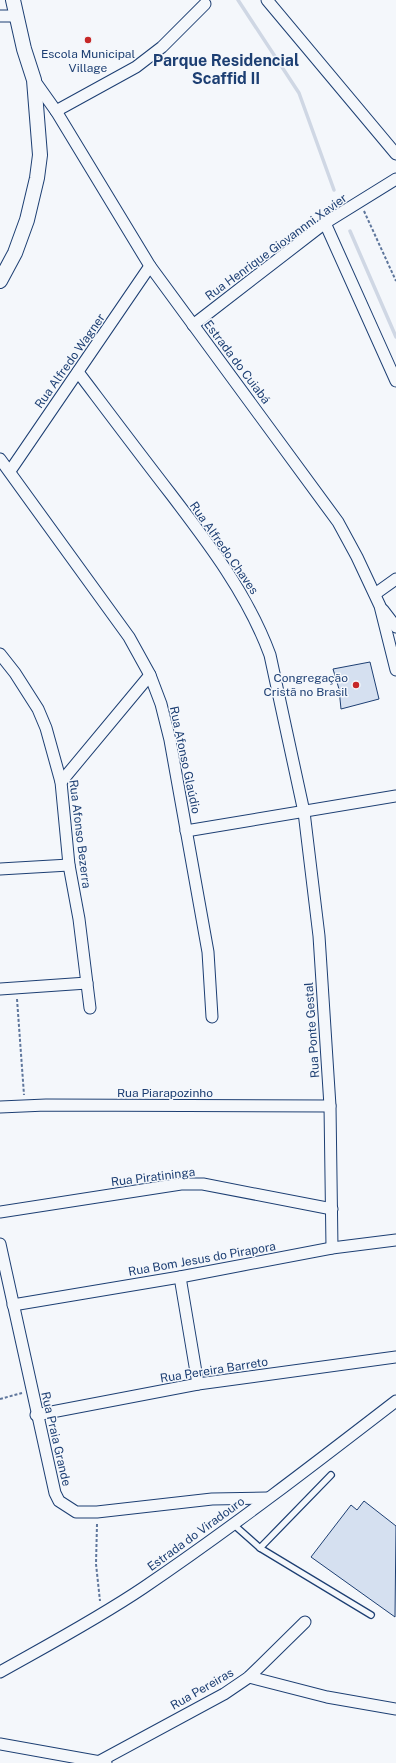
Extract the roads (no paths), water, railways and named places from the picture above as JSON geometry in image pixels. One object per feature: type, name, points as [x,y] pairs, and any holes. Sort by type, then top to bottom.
[{"type":"street","points":[[0,281],[15,253],[27,220],[37,178],[40,155],[34,80],[24,48],[13,0]]},
{"type":"street","points":[[267,0],[396,154]]},
{"type":"street","points":[[56,111],[136,67],[162,47],[205,4]]},
{"type":"street","points":[[0,16],[16,16]]},
{"type":"street","name":"Estrada do Cuiabá","points":[[34,80],[56,111],[150,266],[300,468],[338,522],[357,557],[380,606],[396,670]]},
{"type":"street","name":"Rua Henrique Giovannni Xavier","points":[[193,325],[325,224],[396,179]]},
{"type":"street","points":[[325,224],[396,382]]},
{"type":"street","name":"Rua Alfredo Wagner","points":[[10,471],[150,266]]},
{"type":"street","name":"Rua Alfredo Chaves","points":[[78,372],[185,513],[234,581],[250,608],[270,655],[304,812]]},
{"type":"street","name":"Rua Afonso Glaúdio","points":[[0,458],[128,637],[150,675],[161,704],[170,740],[208,952],[212,1016]]},
{"type":"street","points":[[375,594],[396,579]]},
{"type":"street","points":[[380,606],[396,627]]},
{"type":"street","name":"Rua Afonso Bezerra","points":[[0,654],[15,673],[38,709],[46,728],[61,782],[69,864],[79,919],[90,1008]]},
{"type":"street","points":[[61,782],[150,675]]},
{"type":"street","points":[[186,831],[396,796]]},
{"type":"street","name":"Rua Ponte Gestal","points":[[304,812],[319,936],[330,1106],[332,1248]]},
{"type":"street","points":[[0,868],[69,864]]},
{"type":"street","points":[[0,989],[87,983]]},
{"type":"street","name":"Rua Piarapozinho","points":[[0,1107],[330,1106]]},
{"type":"street","name":"Rua Piratininga","points":[[0,1212],[188,1184],[203,1184],[332,1209]]},
{"type":"street","name":"Rua Bom Jesus do Pirapora","points":[[14,1305],[180,1277],[332,1248],[396,1240]]},
{"type":"street","name":"Rua Praia Grande","points":[[0,1244],[36,1415],[55,1492],[59,1501],[76,1512],[97,1512],[212,1499],[267,1498]]},
{"type":"street","points":[[180,1277],[198,1384]]},
{"type":"street","name":"Rua Pereira Barreto","points":[[36,1415],[198,1384],[396,1357]]},
{"type":"street","name":"Estrada do Viradouro","points":[[0,1672],[143,1588],[233,1524],[396,1401]]},
{"type":"street","name":"Rua Pereiras","points":[[104,1762],[224,1694],[249,1677],[305,1622]]},
{"type":"street","points":[[249,1677],[327,1697],[396,1709]]},
{"type":"street","points":[[0,1744],[80,1760],[104,1762]]},
{"type":"lane","points":[[260,1548],[331,1475]]},
{"type":"lane","points":[[233,1524],[260,1548],[371,1615]]},
{"type":"waterway","points":[[238,0],[299,93],[334,190]]},
{"type":"waterway","points":[[350,231],[396,337]]},
{"type":"place","name":"Escola Municipal Village","points":[[88,40]]},
{"type":"place","name":"Congregação Cristã no Brasil","points":[[356,685]]},
{"type":"district","name":"Parque Residencial Scaffid II","points":[[226,69]]}]
